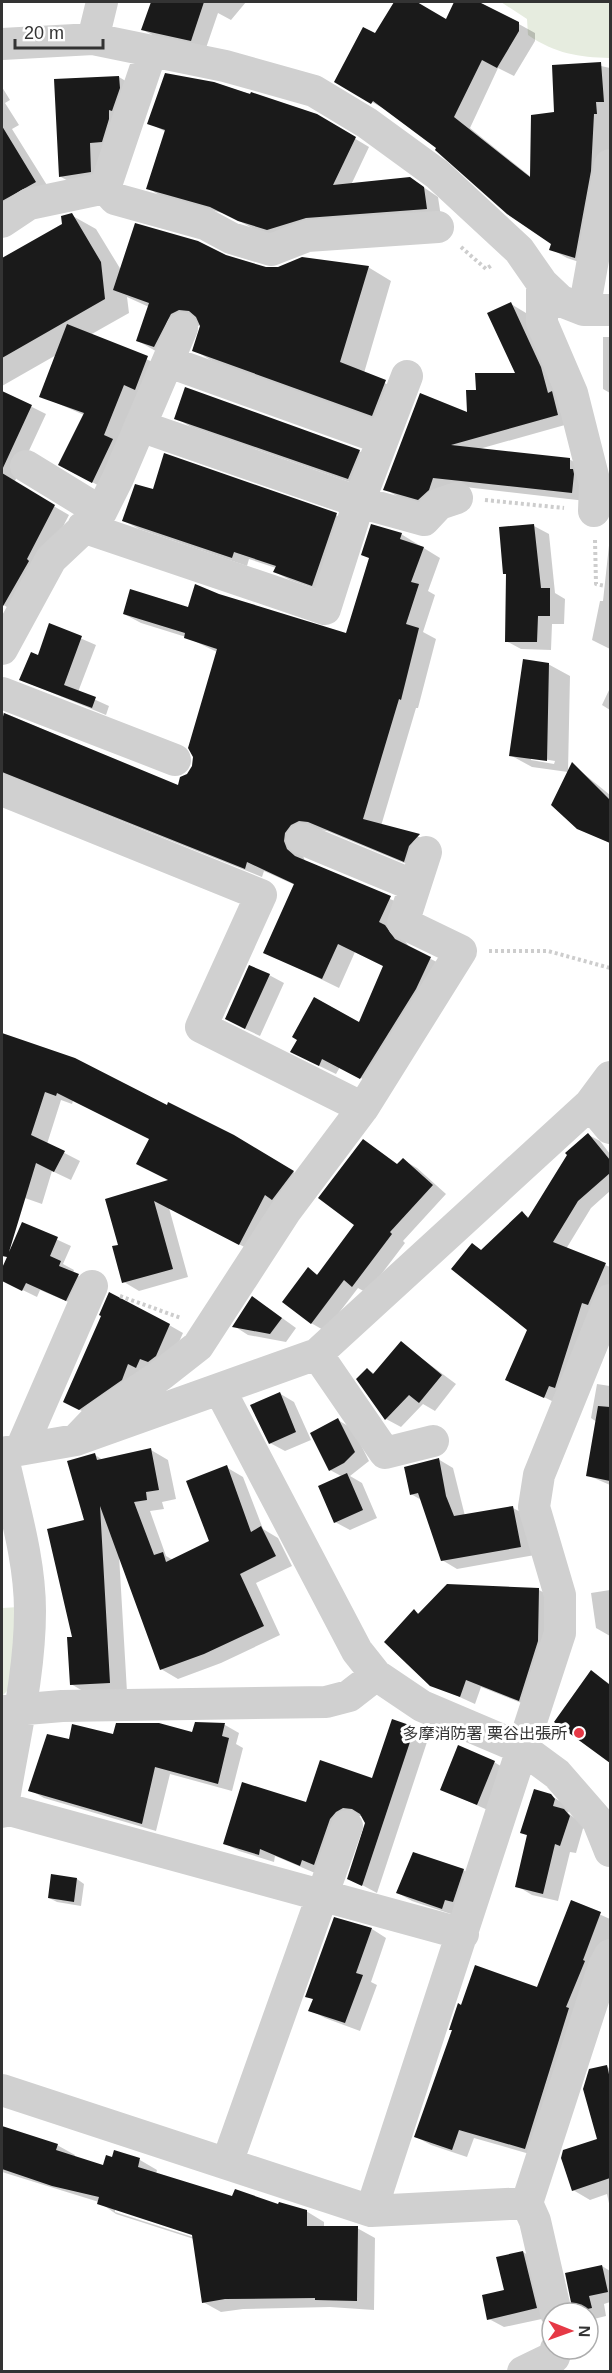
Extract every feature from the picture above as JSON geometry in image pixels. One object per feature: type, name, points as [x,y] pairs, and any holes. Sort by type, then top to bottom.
[{"type":"street","points":[[93,39],[102,2]]},
{"type":"street","points":[[2,44],[93,39],[225,66],[314,91],[350,112],[437,174],[519,250],[542,283],[561,301],[597,310],[610,165]]},
{"type":"street","points":[[105,188],[151,52]]},
{"type":"street","points":[[2,222],[29,204],[105,188]]},
{"type":"street","points":[[105,188],[115,199],[205,224],[231,238],[271,250],[307,236],[438,226]]},
{"type":"street","points":[[542,283],[542,323],[572,393],[595,484],[594,511]]},
{"type":"street","points":[[5,633],[51,559],[92,519],[140,426],[182,328]]},
{"type":"street","points":[[169,362],[383,439]]},
{"type":"street","points":[[26,466],[92,519],[325,609],[359,502],[407,376]]},
{"type":"street","points":[[140,426],[359,502],[424,520],[439,504],[458,498]]},
{"type":"street","points":[[2,693],[175,760]]},
{"type":"street","points":[[2,790],[261,895],[201,1027],[363,1108]]},
{"type":"street","points":[[302,839],[415,886]]},
{"type":"street","points":[[76,1440],[98,1417],[161,1375],[198,1346],[285,1212],[363,1108],[461,951],[403,923],[426,852]]},
{"type":"street","points":[[8,1452],[76,1440],[318,1354],[590,1104],[610,1077]]},
{"type":"street","points":[[590,1104],[610,1128]]},
{"type":"street","points":[[92,1286],[8,1452],[27,1567],[30,1612],[26,1666],[10,1710],[2,1810],[322,1894],[463,1934]]},
{"type":"street","points":[[371,2211],[560,1633],[560,1595],[534,1507],[539,1475],[610,1300]]},
{"type":"street","points":[[318,1354],[385,1452],[433,1440]]},
{"type":"street","points":[[220,1390],[357,1651],[376,1675],[422,1706],[523,1749],[557,1774],[598,1821],[610,1851]]},
{"type":"street","points":[[10,1710],[326,1702],[349,1696],[376,1675]]},
{"type":"street","points":[[227,2163],[346,1826]]},
{"type":"street","points":[[553,2301],[535,2221],[527,2203],[604,1966],[610,1955]]},
{"type":"street","points":[[2,2090],[371,2211],[527,2203]]},
{"type":"street","points":[[523,2372],[546,2361]]},
{"type":"path","points":[[458,498],[594,511],[596,584],[610,587]]},
{"type":"path","points":[[461,951],[548,951],[610,968]]},
{"type":"path","points":[[92,1286],[210,1329]]},
{"type":"shaded area","points":[[501,2],[610,2],[610,58],[568,53],[538,41],[528,35],[527,19]]},
{"type":"shaded area","points":[[19,1607],[12,1686],[2,1696],[2,1608]]},
{"type":"building","points":[[151,2],[204,2],[191,41],[141,30]]},
{"type":"building","points":[[394,2],[417,2],[446,19],[454,2],[479,2],[519,22],[519,31],[497,68],[482,60],[454,117],[530,177],[531,115],[554,112],[552,65],[601,62],[604,102],[596,102],[597,114],[594,114],[591,171],[575,258],[549,250],[551,244],[507,214],[435,150],[436,148],[373,101],[371,104],[334,82],[363,27],[375,33]]},
{"type":"building","points":[[165,73],[214,82],[317,114],[356,137],[333,185],[410,177],[424,187],[427,209],[306,218],[267,230],[238,221],[210,207],[146,189],[165,130],[147,124]]},
{"type":"building","points":[[119,76],[120,88],[112,111],[109,110],[109,119],[102,142],[90,143],[91,172],[59,177],[54,79]]},
{"type":"building","points":[[2,126],[36,182],[2,201]]},
{"type":"building","points":[[72,213],[101,262],[105,299],[2,358],[2,258],[62,224],[61,216]]},
{"type":"building","points":[[135,223],[198,241],[226,255],[266,267],[278,267],[302,257],[369,266],[340,362],[386,380],[372,416],[192,351],[200,326],[196,317],[189,311],[179,310],[171,314],[154,347],[136,341],[149,303],[113,290]]},
{"type":"building","points":[[511,302],[541,367],[548,393],[552,391],[558,415],[451,445],[570,458],[570,469],[573,469],[574,474],[572,493],[433,478],[429,490],[418,500],[383,490],[420,393],[467,412],[466,390],[476,390],[475,373],[515,373],[487,313]]},
{"type":"building","points":[[67,324],[148,356],[135,390],[124,385],[104,435],[113,439],[92,483],[58,465],[84,413],[39,397]]},
{"type":"building","points":[[185,387],[360,450],[348,479],[174,419]]},
{"type":"building","points":[[2,391],[32,405],[2,470]]},
{"type":"building","points":[[164,453],[337,513],[312,586],[273,572],[276,566],[234,552],[232,558],[122,521],[135,484],[153,489]]},
{"type":"building","points":[[2,473],[55,505],[27,559],[29,561],[2,608]]},
{"type":"building","points":[[371,524],[402,533],[400,539],[424,547],[411,582],[419,584],[406,624],[419,628],[401,700],[399,699],[363,819],[420,834],[409,846],[404,862],[308,822],[299,821],[291,825],[285,833],[284,841],[287,849],[295,856],[391,896],[379,922],[385,925],[395,939],[431,957],[416,989],[360,1079],[322,1059],[319,1066],[290,1052],[297,1040],[292,1037],[314,997],[359,1022],[383,966],[338,944],[322,979],[263,953],[294,884],[247,862],[245,869],[2,772],[2,720],[4,713],[178,785],[180,777],[187,774],[192,766],[193,757],[188,748],[217,649],[184,638],[185,633],[123,614],[130,589],[188,607],[195,584],[219,594],[346,633],[369,558],[361,555]]},
{"type":"building","points":[[534,524],[541,588],[550,588],[550,616],[538,616],[537,642],[505,642],[506,574],[503,574],[499,527]]},
{"type":"building","points":[[49,623],[82,636],[64,685],[96,697],[92,708],[19,680],[31,652],[38,655]]},
{"type":"building","points":[[523,659],[549,663],[547,761],[509,756]]},
{"type":"building","points":[[572,762],[610,800],[610,843],[577,829],[551,805]]},
{"type":"building","points":[[249,965],[270,974],[245,1029],[225,1019]]},
{"type":"building","points":[[2,1033],[75,1058],[167,1105],[168,1102],[234,1135],[294,1171],[272,1200],[265,1195],[239,1245],[154,1201],[173,1269],[122,1283],[112,1246],[118,1245],[105,1199],[168,1180],[136,1164],[149,1139],[57,1093],[56,1096],[45,1092],[31,1135],[65,1151],[54,1172],[36,1163],[9,1252],[22,1222],[58,1237],[50,1256],[61,1261],[59,1266],[79,1274],[66,1301],[26,1283],[22,1291],[2,1281],[2,1268],[7,1257],[2,1256]]},
{"type":"building","points":[[588,1133],[610,1160],[610,1173],[578,1201],[553,1242],[606,1263],[588,1305],[582,1303],[555,1388],[549,1386],[544,1398],[505,1380],[527,1330],[451,1269],[472,1243],[481,1250],[522,1211],[528,1218],[567,1155],[565,1153]]},
{"type":"building","points":[[363,1139],[397,1164],[403,1158],[433,1185],[390,1232],[392,1234],[352,1287],[344,1280],[311,1324],[282,1302],[308,1267],[317,1275],[354,1225],[318,1198]]},
{"type":"building","points":[[109,1292],[170,1324],[156,1356],[148,1362],[140,1359],[136,1368],[128,1364],[122,1380],[79,1410],[63,1402],[101,1316],[99,1315]]},
{"type":"building","points":[[252,1296],[282,1318],[270,1334],[232,1327]]},
{"type":"building","points":[[401,1341],[442,1375],[419,1403],[409,1395],[385,1420],[356,1379],[367,1368],[373,1374]]},
{"type":"building","points":[[280,1392],[296,1432],[269,1444],[250,1405]]},
{"type":"building","points":[[598,1406],[610,1407],[610,1481],[586,1476]]},
{"type":"building","points":[[338,1418],[355,1452],[344,1463],[329,1471],[310,1433]]},
{"type":"building","points":[[151,1448],[159,1490],[146,1492],[147,1500],[134,1502],[154,1555],[163,1552],[166,1562],[209,1541],[186,1481],[227,1465],[251,1532],[261,1526],[276,1556],[240,1574],[264,1626],[204,1654],[160,1670],[100,1506],[110,1683],[70,1685],[67,1637],[72,1637],[47,1529],[84,1520],[67,1461],[95,1453],[97,1460]]},
{"type":"building","points":[[439,1458],[446,1496],[454,1516],[513,1506],[521,1547],[441,1561],[418,1493],[410,1495],[404,1467]]},
{"type":"building","points":[[347,1473],[363,1510],[334,1523],[318,1486]]},
{"type":"building","points":[[447,1584],[539,1588],[538,1641],[519,1701],[466,1680],[460,1697],[430,1686],[384,1642],[414,1609],[418,1614]]},
{"type":"building","points":[[591,1670],[610,1685],[610,1763],[554,1722]]},
{"type":"building","points":[[392,1719],[415,1727],[362,1886],[347,1879],[365,1823],[360,1814],[352,1809],[343,1808],[330,1819],[314,1865],[302,1860],[300,1866],[260,1849],[259,1855],[223,1844],[242,1782],[306,1802],[320,1760],[372,1778]]},
{"type":"building","points":[[195,1722],[225,1723],[222,1736],[229,1738],[218,1784],[155,1767],[142,1824],[28,1791],[47,1734],[69,1739],[72,1724],[113,1734],[116,1723],[159,1723],[192,1732]]},
{"type":"building","points":[[458,1745],[495,1761],[477,1805],[440,1790]]},
{"type":"building","points":[[534,1789],[551,1794],[555,1799],[553,1806],[564,1809],[570,1816],[560,1846],[555,1844],[543,1894],[515,1887],[527,1835],[520,1833]]},
{"type":"building","points":[[413,1852],[464,1869],[453,1902],[445,1900],[442,1909],[396,1893]]},
{"type":"building","points":[[51,1874],[77,1878],[74,1902],[48,1898]]},
{"type":"building","points":[[571,1900],[601,1912],[583,1960],[585,1961],[566,2007],[569,2008],[525,2149],[459,2130],[452,2150],[414,2137],[452,2030],[449,2030],[458,2003],[461,2005],[475,1965],[537,1987]]},
{"type":"building","points":[[334,1917],[372,1928],[356,1973],[363,1975],[345,2023],[308,2011],[313,1999],[305,1997]]},
{"type":"building","points":[[607,2065],[610,2079],[610,2178],[572,2191],[561,2158],[563,2150],[597,2139],[583,2089],[589,2069]]},
{"type":"building","points":[[2,2126],[58,2144],[56,2150],[103,2165],[106,2155],[112,2157],[114,2150],[140,2158],[138,2167],[232,2196],[235,2189],[278,2204],[279,2202],[307,2210],[307,2226],[358,2226],[357,2301],[315,2300],[315,2298],[225,2299],[202,2303],[192,2235],[97,2204],[99,2197],[52,2186],[2,2169]]},
{"type":"building","points":[[523,2251],[537,2308],[487,2320],[482,2295],[504,2290],[496,2257]]},
{"type":"building","points":[[602,2265],[608,2292],[589,2296],[590,2301],[571,2301],[565,2273]]},
{"type":"place","name":"多摩消防署 栗谷出張所","points":[[579,1733]]}]
